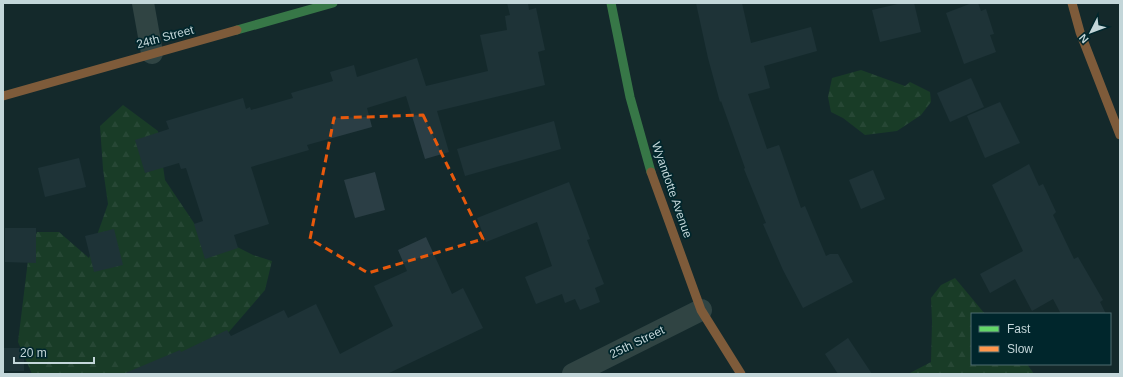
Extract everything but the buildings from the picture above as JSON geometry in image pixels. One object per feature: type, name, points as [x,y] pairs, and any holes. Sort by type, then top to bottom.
[{"type":"street","points":[[143,3],[152,53]]},
{"type":"street","name":"24th Street","points":[[3,96],[333,3]]},
{"type":"street","name":"Wyandotte Avenue","points":[[611,3],[630,97],[648,164],[702,310],[741,374]]},
{"type":"street","points":[[1072,3],[1085,44],[1120,135]]},
{"type":"street","name":"25th Street","points":[[573,374],[702,310]]},
{"type":"highlighted area","points":[[423,115],[483,239],[368,273],[310,239],[334,118]]},
{"type":"green space","points":[[861,70],[905,86],[910,82],[930,92],[931,102],[921,115],[897,131],[865,135],[843,118],[831,112],[828,97],[832,78]]},
{"type":"green space","points":[[123,105],[158,131],[165,180],[196,226],[253,255],[272,261],[265,290],[221,341],[187,374],[32,374],[18,342],[29,252],[37,232],[59,232],[89,258],[108,204],[103,169],[100,126]]},
{"type":"green space","points":[[955,278],[984,313],[971,313],[971,365],[1028,365],[1034,374],[908,374],[931,362],[931,298],[941,285]]},
{"type":"traffic: fast","points":[[237,30],[333,3]]},
{"type":"traffic: fast","points":[[611,3],[630,97],[651,172]]},
{"type":"traffic: slow","points":[[1072,3],[1080,32],[1120,135]]},
{"type":"traffic: slow","points":[[3,96],[237,30]]},
{"type":"traffic: slow","points":[[651,172],[701,310],[741,374]]}]
